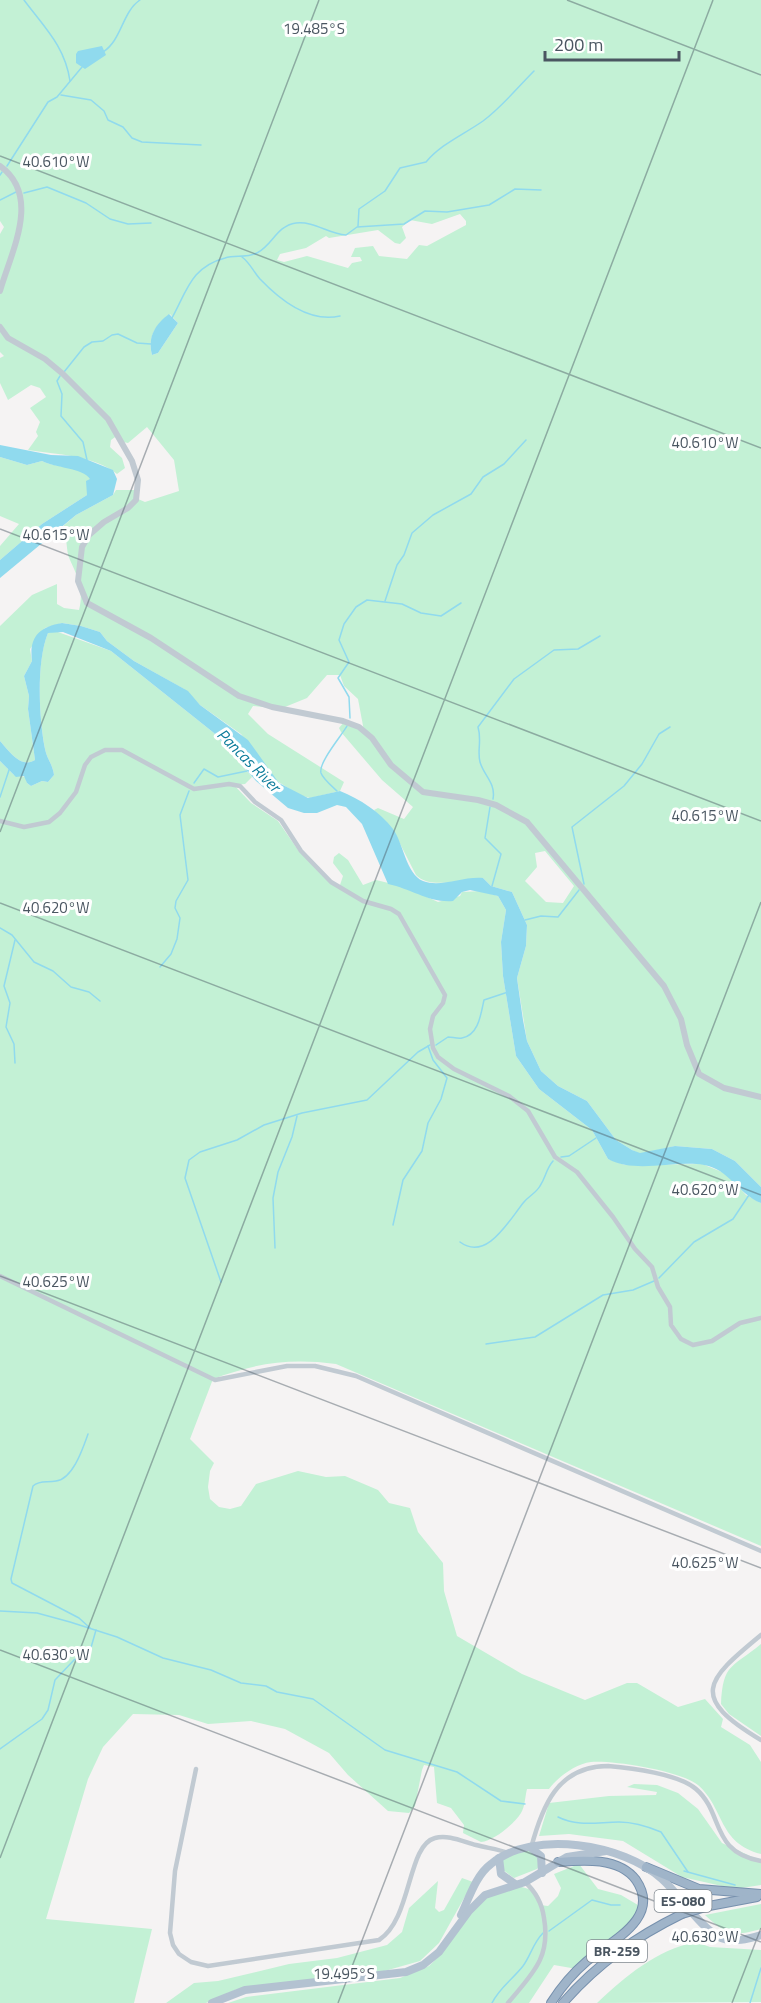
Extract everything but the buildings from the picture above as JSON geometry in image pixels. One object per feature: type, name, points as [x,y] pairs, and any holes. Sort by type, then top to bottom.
[{"type":"highway","name":"ES-080","points":[[551,2003],[570,1978],[587,1961],[632,1928],[638,1920],[642,1906],[638,1883],[622,1868],[593,1861],[558,1862]]},
{"type":"highway","name":"ES-080","points":[[646,1867],[699,1889],[761,1895]]},
{"type":"highway","name":"BR-259","points":[[563,2003],[592,1973],[628,1943],[682,1914],[761,1895]]},
{"type":"main road","name":"ES-080","points":[[452,1935],[483,1872],[508,1853],[535,1847],[596,1847],[621,1855],[646,1867],[662,1879],[718,1936],[741,1940],[761,1935]]},
{"type":"main road","points":[[535,1847],[542,1856],[542,1873]]},
{"type":"main road","name":"ES-080","points":[[212,2003],[254,1989],[406,1972],[432,1959],[469,1911],[485,1895],[525,1882],[575,1854],[606,1851]]},
{"type":"main road","points":[[499,1858],[501,1874],[515,1884]]},
{"type":"street","points":[[0,166],[16,182],[21,198],[22,213],[0,291]]},
{"type":"street","points":[[0,327],[8,338],[45,358],[108,419],[132,461],[138,480],[136,500],[89,535],[82,547],[78,581],[87,603],[151,638],[239,696],[272,706],[343,721],[359,727],[372,738],[391,765],[423,792],[496,805],[527,822],[664,986],[681,1019],[687,1045],[699,1074],[724,1088],[761,1097]]},
{"type":"street","points":[[0,821],[32,827],[55,819],[76,792],[87,761],[105,750],[127,752],[158,772],[194,789],[229,784],[240,786],[255,802],[281,820],[301,851],[331,882],[363,901],[391,909],[399,914],[445,995],[443,1003],[433,1016],[430,1029],[431,1043],[438,1057],[454,1068],[509,1096],[528,1111],[555,1157],[577,1172],[635,1249],[652,1267],[658,1287],[670,1307],[672,1325],[681,1339],[693,1345],[711,1341],[740,1323],[761,1318]]},
{"type":"street","points":[[0,1276],[215,1380],[287,1366],[315,1366],[356,1376],[761,1551]]},
{"type":"street","points":[[761,1635],[719,1670],[713,1692],[718,1710],[724,1716],[761,1740]]},
{"type":"street","points":[[535,1847],[534,1837],[545,1804],[568,1779],[595,1766],[623,1767],[689,1783],[704,1797],[726,1843],[741,1854],[761,1861]]},
{"type":"street","points":[[196,1769],[175,1871],[170,1933],[173,1945],[179,1954],[200,1965],[234,1964],[379,1940],[391,1931],[399,1919],[418,1856],[428,1841],[440,1837],[508,1853]]},
{"type":"street","points":[[484,1848],[499,1858]]},
{"type":"street","points":[[508,2003],[537,1967],[546,1943],[543,1908],[536,1893],[525,1882]]},
{"type":"green space","points":[[0,0],[761,0],[761,1187],[735,1161],[712,1149],[675,1146],[640,1154],[632,1150],[616,1140],[587,1101],[558,1086],[541,1071],[527,1041],[517,978],[526,946],[527,925],[512,892],[491,886],[483,878],[438,883],[416,875],[393,830],[374,810],[378,808],[404,819],[413,807],[382,780],[341,732],[339,728],[344,722],[364,731],[358,699],[344,686],[340,675],[327,675],[307,698],[280,709],[253,706],[248,714],[268,734],[344,782],[340,791],[310,798],[299,795],[274,779],[241,734],[200,705],[184,689],[134,661],[107,641],[100,632],[81,626],[62,623],[45,628],[30,649],[32,661],[24,676],[29,696],[28,709],[35,760],[20,761],[0,741],[0,626],[32,595],[57,584],[57,604],[64,608],[79,610],[81,597],[79,584],[61,528],[76,515],[113,495],[116,490],[137,490],[138,499],[145,502],[179,491],[174,460],[147,427],[128,443],[123,442],[118,435],[111,440],[110,447],[122,458],[125,468],[117,474],[98,463],[87,460],[28,450],[38,436],[36,432],[40,422],[30,408],[46,397],[40,388],[31,385],[8,400],[0,383],[0,358],[4,356],[0,352],[0,234],[4,227],[0,221]],"holes":[[[460,214],[466,221],[466,225],[427,246],[419,245],[407,259],[379,256],[373,246],[355,248],[351,257],[360,257],[362,261],[352,263],[348,268],[307,256],[284,262],[277,260],[280,254],[306,248],[326,236],[329,238],[378,230],[395,243],[400,244],[406,238],[402,227],[410,220],[432,224]],[[170,314],[178,323],[158,353],[152,355],[151,342],[154,331]],[[545,851],[574,886],[563,903],[546,902],[525,881],[537,867],[535,853]]]},
{"type":"green space","points":[[0,457],[27,465],[42,461],[75,469],[91,479],[87,495],[42,524],[0,560],[0,546],[19,524],[0,516]]},
{"type":"green space","points":[[55,631],[111,651],[214,733],[252,777],[245,784],[234,785],[251,803],[278,821],[298,850],[339,888],[343,876],[333,863],[334,857],[339,853],[348,860],[363,885],[376,880],[405,887],[438,902],[460,896],[462,892],[481,891],[498,896],[506,910],[501,942],[503,976],[516,1056],[539,1089],[592,1130],[608,1159],[625,1165],[702,1164],[727,1174],[746,1195],[761,1203],[761,1546],[336,1364],[273,1363],[213,1379],[190,1439],[214,1463],[210,1471],[208,1487],[210,1499],[219,1507],[230,1509],[241,1506],[256,1484],[298,1471],[326,1477],[345,1476],[378,1490],[389,1503],[410,1508],[418,1532],[443,1563],[444,1591],[457,1636],[522,1674],[585,1700],[627,1683],[637,1683],[678,1707],[705,1699],[723,1719],[721,1727],[750,1745],[761,1762],[761,1854],[747,1849],[729,1834],[707,1794],[698,1785],[662,1771],[601,1762],[579,1766],[562,1776],[549,1789],[527,1789],[523,1808],[518,1817],[498,1835],[481,1842],[463,1833],[464,1825],[451,1808],[437,1803],[434,1767],[424,1765],[415,1806],[409,1813],[388,1811],[348,1775],[329,1753],[285,1729],[251,1721],[208,1724],[179,1715],[133,1714],[103,1747],[88,1779],[46,1919],[152,1929],[134,2003],[0,2003],[0,761],[14,775],[26,777],[27,783],[31,786],[42,781],[48,782],[54,775],[45,749],[41,722],[40,674],[48,633]]},
{"type":"green space","points":[[761,1644],[761,1736],[729,1714],[721,1704],[727,1673]]},
{"type":"green space","points":[[634,1784],[657,1785],[678,1793],[698,1809],[722,1843],[761,1861],[761,1885],[735,1889],[682,1877],[623,1841],[569,1834],[539,1836],[549,1803],[609,1796],[656,1795],[657,1792],[627,1787]]},
{"type":"green space","points":[[535,1849],[542,1862],[537,1869],[514,1878],[503,1870],[501,1862],[506,1855]]},
{"type":"green space","points":[[579,1864],[598,1889],[621,1895],[643,1908],[631,1927],[577,1969],[554,1965],[529,2003],[228,2003],[246,1997],[400,1978],[429,1966],[442,1953],[475,1903],[515,1885],[532,1890],[540,1905],[548,1906],[558,1896],[561,1888],[554,1874]]},
{"type":"green space","points":[[462,1878],[473,1882],[439,1943],[420,1961],[381,1972],[237,1989],[206,2003],[166,2003],[194,1983],[218,1981],[289,1964],[337,1958],[387,1945],[402,1932],[409,1908],[438,1881],[435,1908],[439,1912],[444,1910]]},
{"type":"green space","points":[[761,1904],[761,1929],[751,1932],[730,1932],[719,1927],[705,1915]]},
{"type":"green space","points":[[696,1942],[710,1947],[761,1950],[761,2002],[597,2003],[642,1965],[668,1951]]},
{"type":"water","points":[[102,46],[106,55],[85,69],[76,63],[78,51]]},
{"type":"water","points":[[169,314],[178,323],[158,353],[152,355],[151,342],[154,331]]},
{"type":"water","points":[[0,445],[51,455],[78,456],[113,470],[117,479],[113,495],[76,515],[0,578],[0,560],[42,524],[87,495],[86,481],[90,479],[75,470],[42,461],[27,465],[0,457]]},
{"type":"water","name":"Pancas River","points":[[62,623],[100,632],[107,641],[134,661],[188,691],[200,705],[248,740],[279,783],[308,798],[340,791],[369,807],[393,829],[413,872],[423,881],[445,883],[483,878],[491,886],[512,892],[527,925],[526,946],[517,978],[523,1020],[527,1041],[541,1071],[558,1086],[587,1101],[616,1140],[632,1150],[640,1153],[675,1146],[712,1149],[735,1161],[761,1187],[761,1203],[713,1167],[692,1164],[631,1166],[608,1159],[592,1130],[539,1089],[516,1056],[503,976],[501,942],[506,910],[498,896],[470,890],[462,892],[453,901],[444,901],[388,884],[362,824],[346,807],[337,805],[317,813],[304,813],[288,808],[256,781],[214,733],[111,651],[63,632],[48,633],[40,675],[40,707],[45,749],[54,775],[48,782],[42,781],[31,786],[24,776],[16,777],[0,761],[0,741],[20,761],[35,760],[28,709],[29,696],[24,676],[32,661],[32,646],[37,635],[47,627]]},
{"type":"waterway","points":[[24,0],[59,47],[70,81]]},
{"type":"waterway","points":[[103,52],[114,40],[129,12],[140,0]]},
{"type":"waterway","points":[[7,166],[48,102],[57,97],[82,67]]},
{"type":"waterway","points":[[358,226],[359,209],[385,191],[400,168],[426,162],[445,145],[490,116],[534,71]]},
{"type":"waterway","points":[[61,95],[91,100],[104,111],[108,120],[123,127],[132,138],[142,142],[201,145]]},
{"type":"waterway","points":[[24,193],[47,187],[86,203],[110,219],[128,224],[151,223]]},
{"type":"waterway","points":[[172,318],[191,281],[204,267],[225,258],[257,253],[289,225],[309,224],[346,235],[357,227],[404,224],[425,211],[447,212],[489,205],[515,189],[541,190]]},
{"type":"waterway","points":[[0,200],[16,192]]},
{"type":"waterway","points":[[242,257],[260,279],[286,302],[317,316],[340,316]]},
{"type":"waterway","points":[[64,372],[84,347],[92,342],[103,341],[112,335],[118,334],[137,343],[151,344]]},
{"type":"waterway","points":[[60,376],[57,381],[62,394],[61,416],[83,442],[87,460]]},
{"type":"waterway","points":[[385,601],[397,565],[404,555],[412,533],[433,515],[471,494],[483,477],[504,464],[526,440]]},
{"type":"waterway","points":[[350,718],[349,697],[338,678],[349,662],[339,640],[344,624],[356,607],[367,600],[402,604],[421,613],[441,616],[461,603]]},
{"type":"waterway","points":[[493,799],[493,788],[480,762],[478,727],[514,679],[554,650],[578,649],[600,636]]},
{"type":"waterway","points":[[337,791],[324,778],[321,768],[347,726]]},
{"type":"waterway","points":[[584,884],[572,827],[624,786],[642,764],[659,734],[670,727]]},
{"type":"waterway","points":[[0,797],[10,767]]},
{"type":"waterway","name":"Pancas River","points":[[194,783],[204,769],[218,777],[247,771]]},
{"type":"waterway","points":[[160,967],[171,954],[177,939],[180,918],[175,908],[176,901],[188,880],[180,815],[189,791]]},
{"type":"waterway","points":[[490,807],[485,838],[501,854],[492,886]]},
{"type":"waterway","points":[[525,920],[541,916],[558,917],[579,890]]},
{"type":"waterway","points":[[0,928],[12,935],[34,962],[53,971],[71,987],[89,992],[100,1001]]},
{"type":"waterway","points":[[15,940],[4,986],[10,1003],[6,1027],[14,1044],[15,1063]]},
{"type":"waterway","points":[[436,1045],[448,1037],[468,1036],[476,1028],[484,1000],[508,992]]},
{"type":"waterway","points":[[221,1282],[185,1178],[189,1160],[200,1152],[237,1140],[264,1125],[302,1113],[367,1100],[418,1052],[430,1045]]},
{"type":"waterway","points":[[393,1225],[403,1180],[422,1151],[428,1123],[441,1099],[447,1078],[433,1060],[428,1046]]},
{"type":"waterway","points":[[275,1248],[273,1198],[278,1172],[292,1137],[297,1116]]},
{"type":"waterway","points":[[561,1157],[569,1156],[596,1138]]},
{"type":"waterway","points":[[460,1242],[470,1247],[479,1247],[497,1236],[542,1183],[553,1161]]},
{"type":"waterway","points":[[659,1278],[694,1242],[733,1219],[749,1195]]},
{"type":"waterway","points":[[486,1344],[535,1337],[603,1295],[633,1290],[654,1281]]},
{"type":"waterway","points":[[88,1434],[76,1462],[67,1475],[56,1481],[41,1482],[33,1486],[11,1579],[12,1583],[79,1618],[90,1628]]},
{"type":"waterway","points":[[0,1611],[37,1613],[70,1622],[117,1637],[163,1658],[211,1670],[241,1683],[266,1686],[277,1692],[313,1699],[385,1750],[457,1772],[501,1801],[525,1804]]},
{"type":"waterway","points":[[0,1749],[42,1719],[48,1710],[55,1680],[74,1660],[90,1651],[96,1630]]},
{"type":"waterway","points":[[558,1817],[581,1823],[629,1823],[661,1832],[688,1872]]},
{"type":"waterway","points":[[684,1871],[735,1885]]},
{"type":"waterway","points":[[549,1931],[592,1900],[620,1905]]},
{"type":"waterway","points":[[492,2003],[498,1993],[523,1966],[543,1933]]},
{"type":"waterway","points":[[750,2003],[761,1968]]}]
